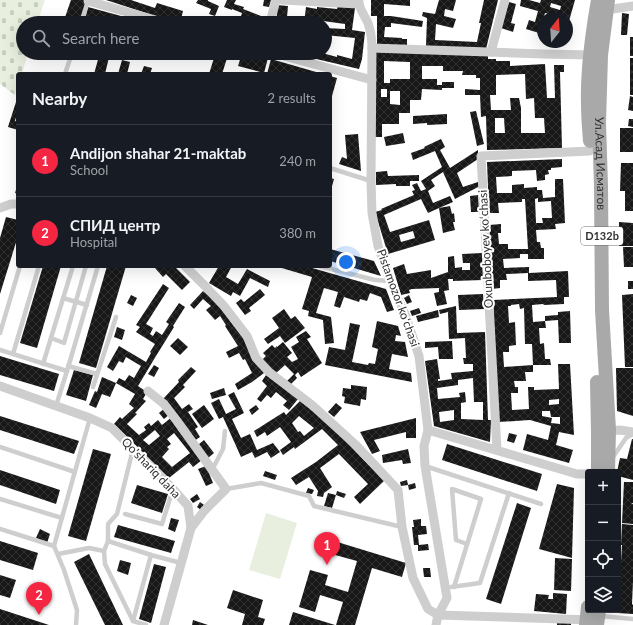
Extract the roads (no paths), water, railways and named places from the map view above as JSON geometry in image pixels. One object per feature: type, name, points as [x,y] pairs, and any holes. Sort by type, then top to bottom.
[{"type":"main road","name":"Ул.Асад Исматов","points":[[604,3],[593,34],[588,82],[588,104],[603,431],[608,467]]},
{"type":"main road","name":"Ул.Асад Исматов","points":[[598,469],[603,431],[599,123],[604,3]]},
{"type":"street","points":[[272,16],[276,0]]},
{"type":"street","points":[[282,0],[359,2]]},
{"type":"street","points":[[491,52],[505,0]]},
{"type":"street","points":[[88,1],[141,16]]},
{"type":"street","name":"Pistamozor koʻchasi","points":[[359,2],[372,36],[370,181],[372,213],[378,246],[390,281],[405,314],[419,356],[428,430],[424,446],[425,466],[450,587],[447,598],[438,615],[436,625]]},
{"type":"street","points":[[604,3],[633,6]]},
{"type":"street","points":[[372,48],[591,55]]},
{"type":"street","points":[[299,60],[372,80]]},
{"type":"street","name":"Oxunboboyev koʻchasi","points":[[496,450],[481,156],[590,151]]},
{"type":"street","points":[[0,208],[11,204],[16,204]]},
{"type":"street","points":[[187,268],[224,306],[247,336],[256,358],[269,372],[312,405],[357,446],[398,490],[402,527],[413,578],[428,609],[438,615],[593,618]]},
{"type":"street","name":"Qo'shariq daha","points":[[0,386],[90,418],[112,428],[188,506],[191,528],[164,625]]},
{"type":"street","points":[[148,391],[164,404],[226,489],[204,511],[191,528]]},
{"type":"street","points":[[428,430],[577,474],[585,474]]},
{"type":"street","points":[[603,431],[620,430],[633,433]]},
{"type":"lane","points":[[83,16],[88,1]]},
{"type":"lane","points":[[66,72],[70,60]]},
{"type":"lane","points":[[332,169],[370,181]]},
{"type":"lane","points":[[0,333],[19,268]]},
{"type":"lane","points":[[13,354],[38,268]]},
{"type":"lane","points":[[43,364],[72,268]]},
{"type":"lane","points":[[51,338],[64,343],[85,268]]},
{"type":"lane","points":[[56,406],[97,268]]},
{"type":"lane","points":[[327,268],[375,280],[390,281]]},
{"type":"lane","points":[[63,298],[87,305]]},
{"type":"lane","points":[[93,387],[116,317]]},
{"type":"lane","points":[[0,350],[43,364],[97,374]]},
{"type":"lane","points":[[76,625],[77,610],[54,546],[90,418]]},
{"type":"lane","points":[[212,470],[223,449],[225,432]]},
{"type":"lane","points":[[608,467],[626,438],[633,433]]},
{"type":"lane","points":[[0,447],[75,472]]},
{"type":"lane","points":[[134,449],[116,514],[108,524],[108,541],[104,551],[105,564],[133,621],[146,625]]},
{"type":"lane","points":[[425,466],[541,504]]},
{"type":"lane","points":[[226,489],[261,483],[309,496],[314,506],[402,527]]},
{"type":"lane","points":[[125,514],[162,524],[173,489]]},
{"type":"lane","points":[[467,544],[456,540],[452,489],[481,499],[467,544],[450,587],[480,583],[509,493]]},
{"type":"lane","points":[[0,499],[62,518]]},
{"type":"lane","points":[[0,529],[54,546]]},
{"type":"lane","points":[[108,541],[181,563]]},
{"type":"lane","points":[[58,554],[89,548],[104,551]]},
{"type":"lane","points":[[133,621],[151,555]]},
{"type":"lane","points":[[593,618],[633,619]]},
{"type":"place","name":"Andijon shahar 21-maktab","points":[[327,565]]},
{"type":"place","name":"СПИД центр","points":[[39,615]]}]
